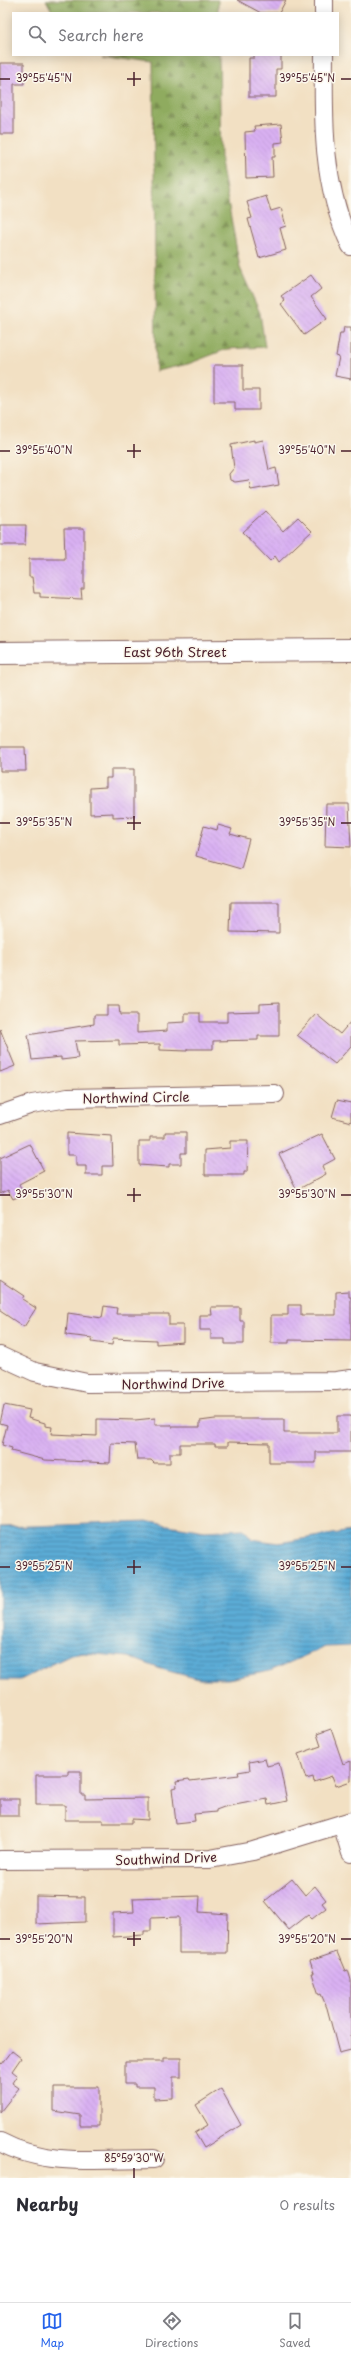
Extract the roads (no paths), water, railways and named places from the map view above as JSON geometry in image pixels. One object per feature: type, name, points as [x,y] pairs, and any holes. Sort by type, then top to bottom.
[{"type":"main road","name":"East 96th Street","points":[[0,653],[351,650]]},
{"type":"street","points":[[324,0],[324,12]]},
{"type":"street","points":[[324,56],[323,122],[327,170],[336,207],[351,246]]},
{"type":"street","name":"Northwind Circle","points":[[0,1115],[32,1104],[68,1098],[275,1094]]},
{"type":"street","name":"Northwind Drive","points":[[0,1356],[35,1372],[88,1383],[336,1381],[351,1379]]},
{"type":"street","points":[[346,1823],[351,1853]]},
{"type":"street","name":"Southwind Drive","points":[[0,1860],[210,1859],[253,1851],[346,1823]]},
{"type":"street","points":[[0,2142],[35,2155],[57,2159],[154,2159]]},
{"type":"water","points":[[149,1522],[205,1531],[244,1529],[252,1539],[278,1543],[351,1531],[351,1646],[325,1647],[270,1671],[228,1679],[199,1679],[161,1669],[129,1657],[84,1653],[71,1655],[20,1680],[0,1680],[0,1527]]}]
